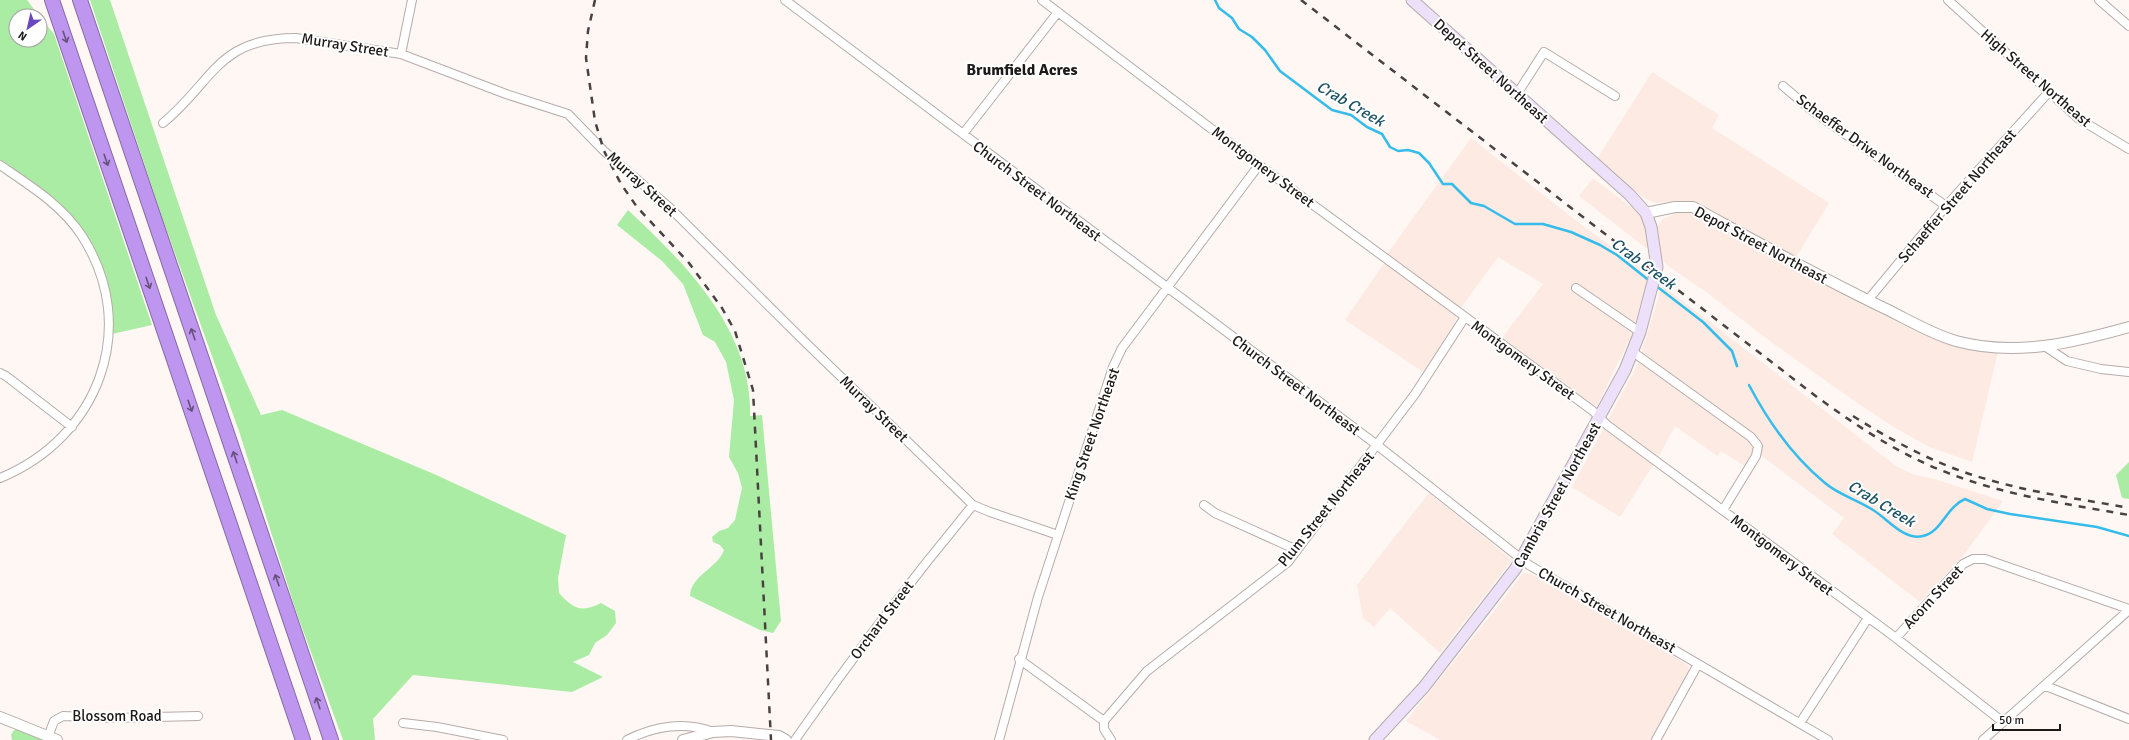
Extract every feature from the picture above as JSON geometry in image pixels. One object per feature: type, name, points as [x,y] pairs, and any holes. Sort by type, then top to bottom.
[{"type":"highway","points":[[52,0],[303,740]]},
{"type":"highway","points":[[80,0],[331,740]]},
{"type":"main road","name":"Depot Street Northeast","points":[[1412,0],[1630,195],[1646,213]]},
{"type":"main road","name":"Cambria Street Northeast","points":[[1375,740],[1424,687],[1496,596],[1522,560],[1600,418],[1633,352],[1654,284],[1656,254],[1651,227],[1646,213]]},
{"type":"street","points":[[401,54],[412,0]]},
{"type":"street","name":"Church Street Northeast","points":[[785,0],[1377,445],[1522,560],[1547,577],[1828,740]]},
{"type":"street","name":"Montgomery Street","points":[[1042,0],[1259,165],[1896,638],[2003,722]]},
{"type":"street","name":"High Street Northeast","points":[[1948,0],[2048,93],[2080,119],[2129,149]]},
{"type":"street","points":[[2099,0],[2129,26]]},
{"type":"street","points":[[963,134],[1058,12]]},
{"type":"street","name":"Murray Street","points":[[163,123],[181,109],[215,67],[226,57],[245,46],[264,40],[296,38],[401,54],[506,94],[568,114],[604,151],[669,207],[973,505],[1058,535]]},
{"type":"street","points":[[1517,94],[1544,52],[1615,96]]},
{"type":"street","name":"Schaeffer Drive Northeast","points":[[1783,86],[1810,108],[1946,206]]},
{"type":"street","name":"Schaeffer Street Northeast","points":[[1868,300],[1871,294],[1946,206],[2048,93]]},
{"type":"street","points":[[0,165],[42,195],[72,223],[88,246],[102,283],[108,323],[103,366],[94,392],[72,427],[42,456],[0,478]]},
{"type":"street","name":"King Street Northeast","points":[[999,740],[1019,659],[1113,368],[1122,348],[1259,165]]},
{"type":"street","name":"Depot Street Northeast","points":[[1646,213],[1675,207],[1694,207],[1868,300],[1956,341],[2011,347],[2046,347],[2074,342],[2129,326]]},
{"type":"street","points":[[1576,288],[1640,332]]},
{"type":"street","name":"Plum Street Northeast","points":[[1104,721],[1147,671],[1276,571],[1297,550],[1415,394],[1465,317]]},
{"type":"street","points":[[2046,347],[2067,361],[2101,369],[2129,372]]},
{"type":"street","points":[[1633,352],[1751,437],[1758,446],[1756,456],[1722,510]]},
{"type":"street","points":[[0,374],[6,376],[72,427]]},
{"type":"street","name":"Orchard Street","points":[[796,740],[880,622],[926,562],[973,505]]},
{"type":"street","points":[[1204,505],[1215,513],[1297,550]]},
{"type":"street","name":"Acorn Street","points":[[1896,638],[1962,564],[1973,559],[1985,559],[2129,610]]},
{"type":"street","points":[[1983,740],[2046,686],[2129,610]]},
{"type":"street","points":[[1800,723],[1868,618]]},
{"type":"street","points":[[1019,659],[1104,721],[1104,729],[1111,740]]},
{"type":"street","points":[[1656,740],[1698,664]]},
{"type":"street","points":[[2046,686],[2129,719]]},
{"type":"street","name":"Blossom Road","points":[[53,738],[54,721],[64,716],[113,718],[198,716]]},
{"type":"street","points":[[0,717],[53,738]]},
{"type":"street","points":[[403,723],[437,727],[503,740]]},
{"type":"street","points":[[627,740],[639,734],[678,725],[697,726],[713,732]]},
{"type":"street","points":[[683,740],[713,732],[731,731],[779,736],[786,740]]},
{"type":"shaded area","points":[[1652,72],[1719,115],[1712,128],[1829,203],[1790,267],[1948,343],[1998,352],[1972,462],[1929,447],[1892,426],[1850,398],[1667,265],[1662,259],[1660,246],[1646,248],[1579,196],[1593,178],[1657,227],[1663,219],[1673,215],[1671,202],[1656,203],[1644,198],[1597,159]],"holes":[[[1702,206],[1747,230],[1741,240],[1697,215]]]},
{"type":"shaded area","points":[[1471,138],[1583,226],[1647,272],[1649,276],[1630,338],[1597,406],[1501,339],[1543,284],[1498,257],[1460,309],[1456,317],[1454,327],[1425,373],[1345,320],[1389,256],[1387,254]]},
{"type":"shaded area","points":[[1662,285],[1896,466],[1915,475],[1931,478],[2003,501],[1963,556],[1920,602],[1832,534],[1844,518],[1755,451],[1746,467],[1721,451],[1717,456],[1675,426],[1660,454],[1620,517],[1572,487],[1638,364]]},
{"type":"shaded area","points":[[1429,493],[1512,560],[1440,653],[1390,608],[1374,627],[1363,618],[1357,585]]},
{"type":"shaded area","points":[[1523,573],[1531,574],[1688,665],[1689,672],[1654,740],[1440,740],[1406,721]]},
{"type":"green space","points":[[0,0],[27,0],[33,8],[8,8],[8,48],[48,48],[48,27],[54,34],[152,325],[112,334],[110,302],[107,286],[89,240],[70,214],[62,206],[0,160]]},
{"type":"green space","points":[[90,0],[110,0],[216,315],[261,415],[282,410],[434,474],[566,535],[558,578],[559,593],[569,603],[578,608],[588,608],[601,603],[615,611],[616,623],[607,635],[595,643],[589,655],[573,662],[603,677],[572,692],[413,675],[373,719],[375,740],[343,740],[296,611],[239,431],[163,220]]},
{"type":"green space","points":[[628,210],[672,253],[712,301],[728,327],[740,355],[748,385],[750,416],[762,415],[781,621],[773,633],[760,630],[690,596],[691,589],[699,577],[721,557],[724,550],[720,545],[713,542],[712,537],[719,531],[728,528],[735,520],[742,488],[738,473],[729,457],[734,400],[726,362],[715,342],[703,335],[683,284],[662,261],[617,225]]},
{"type":"green space","points":[[2129,462],[2129,499],[2122,498],[2116,475]]},
{"type":"green space","points":[[18,729],[46,740],[12,740],[11,735],[14,730]]},
{"type":"waterway","name":"Crab Creek","points":[[1215,0],[1219,8],[1232,18],[1239,29],[1252,37],[1265,50],[1280,71],[1332,110],[1351,115],[1367,127],[1382,134],[1390,147],[1398,151],[1408,150],[1419,153],[1429,163],[1443,184],[1452,184],[1471,203],[1484,206],[1515,224],[1543,224],[1571,232],[1600,245],[1617,255],[1651,282]]},
{"type":"waterway","name":"Crab Creek","points":[[1655,285],[1703,322],[1732,351],[1737,366]]},
{"type":"waterway","name":"Crab Creek","points":[[1749,385],[1773,426],[1802,462],[1813,473],[1830,487],[1867,506],[1896,528],[1909,535],[1916,537],[1929,534],[1940,525],[1953,508],[1965,499],[1987,509],[2010,514],[2097,527],[2129,536]]},
{"type":"railway","points":[[595,0],[588,31],[586,58],[595,121],[604,151],[621,184],[637,207],[689,263],[722,308],[735,331],[753,390],[771,740]]},
{"type":"railway","points":[[1301,0],[1817,397],[1878,438],[1926,464],[1965,479],[2011,493],[2058,503],[2129,515]]},
{"type":"railway","points":[[1853,416],[1884,435],[1917,452],[1968,474],[2021,488],[2129,508]]},
{"type":"district","name":"Brumfield Acres","points":[[1022,69]]}]
